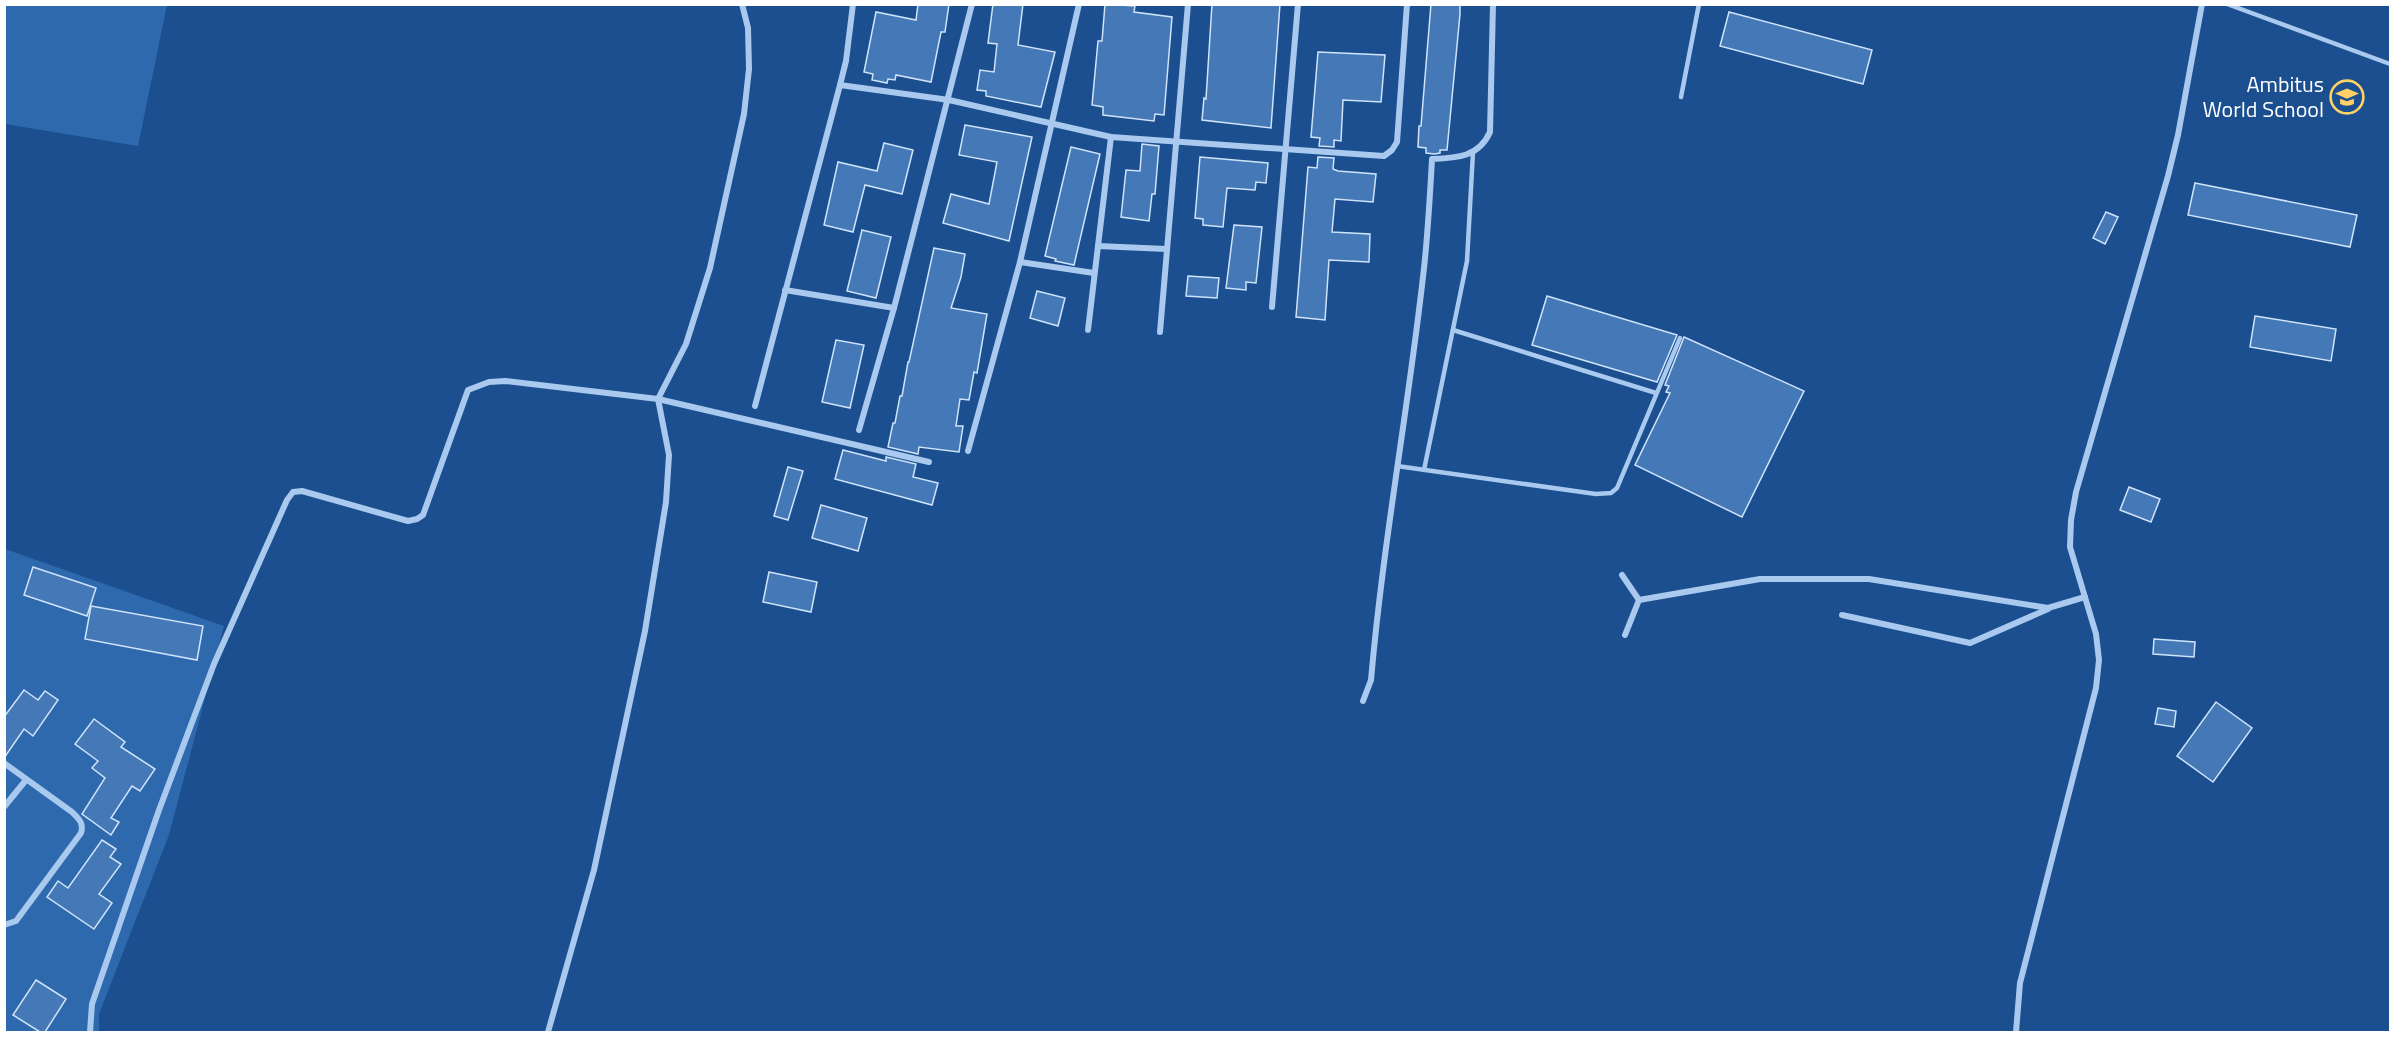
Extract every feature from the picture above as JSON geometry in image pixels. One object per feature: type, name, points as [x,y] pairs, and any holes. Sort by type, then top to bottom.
[{"type":"street","points":[[548,1032],[594,870],[645,632],[666,502],[669,455],[658,399],[686,344],[710,268],[744,114],[749,69],[748,28],[742,4]]},
{"type":"street","points":[[755,406],[846,61],[854,4]]},
{"type":"street","points":[[859,430],[894,308],[972,4]]},
{"type":"street","points":[[968,451],[1020,262],[1079,4]]},
{"type":"street","points":[[1160,332],[1188,4]]},
{"type":"street","points":[[1272,307],[1298,4]]},
{"type":"street","points":[[840,85],[949,100],[1111,137],[1384,156],[1397,142],[1407,4]]},
{"type":"street","points":[[1363,701],[1371,680],[1424,266],[1432,159],[1453,158],[1473,152],[1486,141],[1490,132],[1493,4]]},
{"type":"street","points":[[2016,1032],[2020,983],[2096,688],[2099,660],[2096,634],[2070,547],[2071,520],[2076,492],[2168,176],[2178,135],[2202,4]]},
{"type":"street","points":[[1089,330],[1111,137]]},
{"type":"street","points":[[1098,246],[1166,249]]},
{"type":"street","points":[[1020,262],[1094,273]]},
{"type":"street","points":[[786,290],[894,308]]},
{"type":"street","points":[[90,1032],[92,1004],[159,810],[214,664],[286,500],[294,492],[302,491],[408,521],[417,519],[423,515],[468,390],[489,382],[505,381],[658,399],[929,462]]},
{"type":"street","points":[[1622,575],[1639,600]]},
{"type":"street","points":[[1639,600],[1760,579],[1869,579],[2048,608]]},
{"type":"street","points":[[1842,615],[1970,643],[2048,608],[2085,597]]},
{"type":"street","points":[[1625,635],[1639,600]]},
{"type":"street","points":[[4,763],[72,812],[80,820],[82,828],[81,833],[16,921],[4,925]]},
{"type":"street","points":[[4,807],[26,780]]},
{"type":"lane","points":[[1681,97],[1699,4]]},
{"type":"lane","points":[[2227,4],[2391,64]]},
{"type":"lane","points":[[1424,470],[1467,261],[1473,152]]},
{"type":"lane","points":[[1454,330],[1656,393]]},
{"type":"lane","points":[[1397,466],[1596,495],[1611,494],[1617,488],[1680,338]]},
{"type":"shaded area","points":[[4,5],[167,5],[138,146],[5,124]]},
{"type":"shaded area","points":[[5,549],[224,626],[169,835],[99,1014],[99,1032],[5,1032]]},
{"type":"building","points":[[918,4],[949,4],[945,32],[941,32],[931,82],[896,75],[895,80],[888,79],[887,83],[872,80],[873,74],[864,72],[876,12],[916,20]]},
{"type":"building","points":[[993,4],[1023,4],[1018,45],[1055,52],[1041,107],[986,96],[986,91],[977,90],[980,70],[994,72],[997,44],[988,43]]},
{"type":"building","points":[[1105,4],[1135,6],[1134,12],[1172,17],[1164,115],[1155,114],[1154,121],[1103,115],[1103,107],[1092,105],[1098,41],[1102,41]]},
{"type":"building","points":[[1212,4],[1280,4],[1271,128],[1202,120],[1204,98],[1206,99]]},
{"type":"building","points":[[1431,4],[1460,4],[1447,150],[1440,150],[1440,153],[1434,154],[1426,153],[1426,148],[1418,147]]},
{"type":"building","points":[[1729,12],[1872,50],[1863,84],[1720,46]]},
{"type":"building","points":[[1318,52],[1385,55],[1381,102],[1343,100],[1341,141],[1334,140],[1334,147],[1319,146],[1320,138],[1311,137]]},
{"type":"building","points":[[965,125],[1032,137],[1009,241],[943,223],[951,194],[989,204],[997,162],[959,155]]},
{"type":"building","points":[[884,143],[913,150],[902,194],[865,185],[853,232],[824,225],[838,162],[877,171]]},
{"type":"building","points":[[1142,144],[1159,146],[1155,194],[1152,194],[1149,221],[1121,217],[1126,170],[1140,171]]},
{"type":"building","points":[[1071,147],[1100,154],[1074,265],[1055,261],[1056,259],[1045,256]]},
{"type":"building","points":[[1200,157],[1268,163],[1266,183],[1256,182],[1255,190],[1227,188],[1223,227],[1203,225],[1203,219],[1195,218]]},
{"type":"building","points":[[1318,157],[1334,158],[1333,169],[1338,171],[1376,174],[1373,202],[1335,199],[1332,232],[1370,234],[1369,262],[1329,260],[1325,320],[1296,317],[1308,167],[1317,168]]},
{"type":"building","points":[[2195,183],[2357,215],[2350,247],[2188,215]]},
{"type":"building","points":[[2106,212],[2118,217],[2105,244],[2093,238]]},
{"type":"building","points":[[1234,225],[1262,227],[1256,283],[1246,282],[1246,290],[1226,288]]},
{"type":"building","points":[[862,230],[891,237],[876,298],[847,291]]},
{"type":"building","points":[[934,248],[965,254],[961,277],[951,308],[987,314],[977,373],[974,372],[969,400],[960,399],[956,426],[963,426],[959,452],[919,447],[918,454],[888,447],[900,396],[902,396]]},
{"type":"building","points":[[1188,276],[1219,278],[1217,298],[1186,296]]},
{"type":"building","points":[[1037,291],[1065,298],[1058,326],[1030,318]]},
{"type":"building","points":[[1547,296],[1677,335],[1657,382],[1532,345]]},
{"type":"building","points":[[2255,316],[2336,329],[2331,361],[2250,347]]},
{"type":"building","points":[[1684,337],[1804,391],[1742,517],[1635,465],[1670,393],[1666,392],[1669,386],[1665,385]]},
{"type":"building","points":[[836,340],[864,345],[850,408],[822,402]]},
{"type":"building","points":[[843,450],[886,461],[886,457],[916,464],[913,477],[938,483],[932,505],[835,479]]},
{"type":"building","points":[[788,467],[803,471],[788,520],[774,516]]},
{"type":"building","points":[[2129,487],[2160,499],[2151,522],[2120,510]]},
{"type":"building","points":[[821,505],[867,518],[858,551],[812,538]]},
{"type":"building","points":[[33,567],[96,588],[87,616],[24,595]]},
{"type":"building","points":[[769,572],[817,582],[811,612],[763,602]]},
{"type":"building","points":[[91,606],[203,626],[197,660],[85,639]]},
{"type":"building","points":[[2154,639],[2195,642],[2194,657],[2153,654]]},
{"type":"building","points":[[24,690],[38,700],[45,691],[58,700],[33,736],[24,729],[4,758],[4,717]]},
{"type":"building","points":[[2216,702],[2252,728],[2213,782],[2177,756]]},
{"type":"building","points":[[2158,708],[2176,711],[2174,727],[2155,724]]},
{"type":"building","points":[[94,719],[125,742],[121,747],[155,769],[140,791],[132,786],[111,818],[119,822],[111,835],[82,814],[105,778],[92,768],[98,761],[75,744]]},
{"type":"building","points":[[102,840],[116,849],[110,857],[121,864],[99,894],[112,903],[94,929],[47,897],[58,881],[68,888]]},
{"type":"building","points":[[36,980],[66,999],[45,1032],[40,1032],[13,1015]]},
{"type":"place","name":"Ambitus World School","points":[[2347,97]]}]
